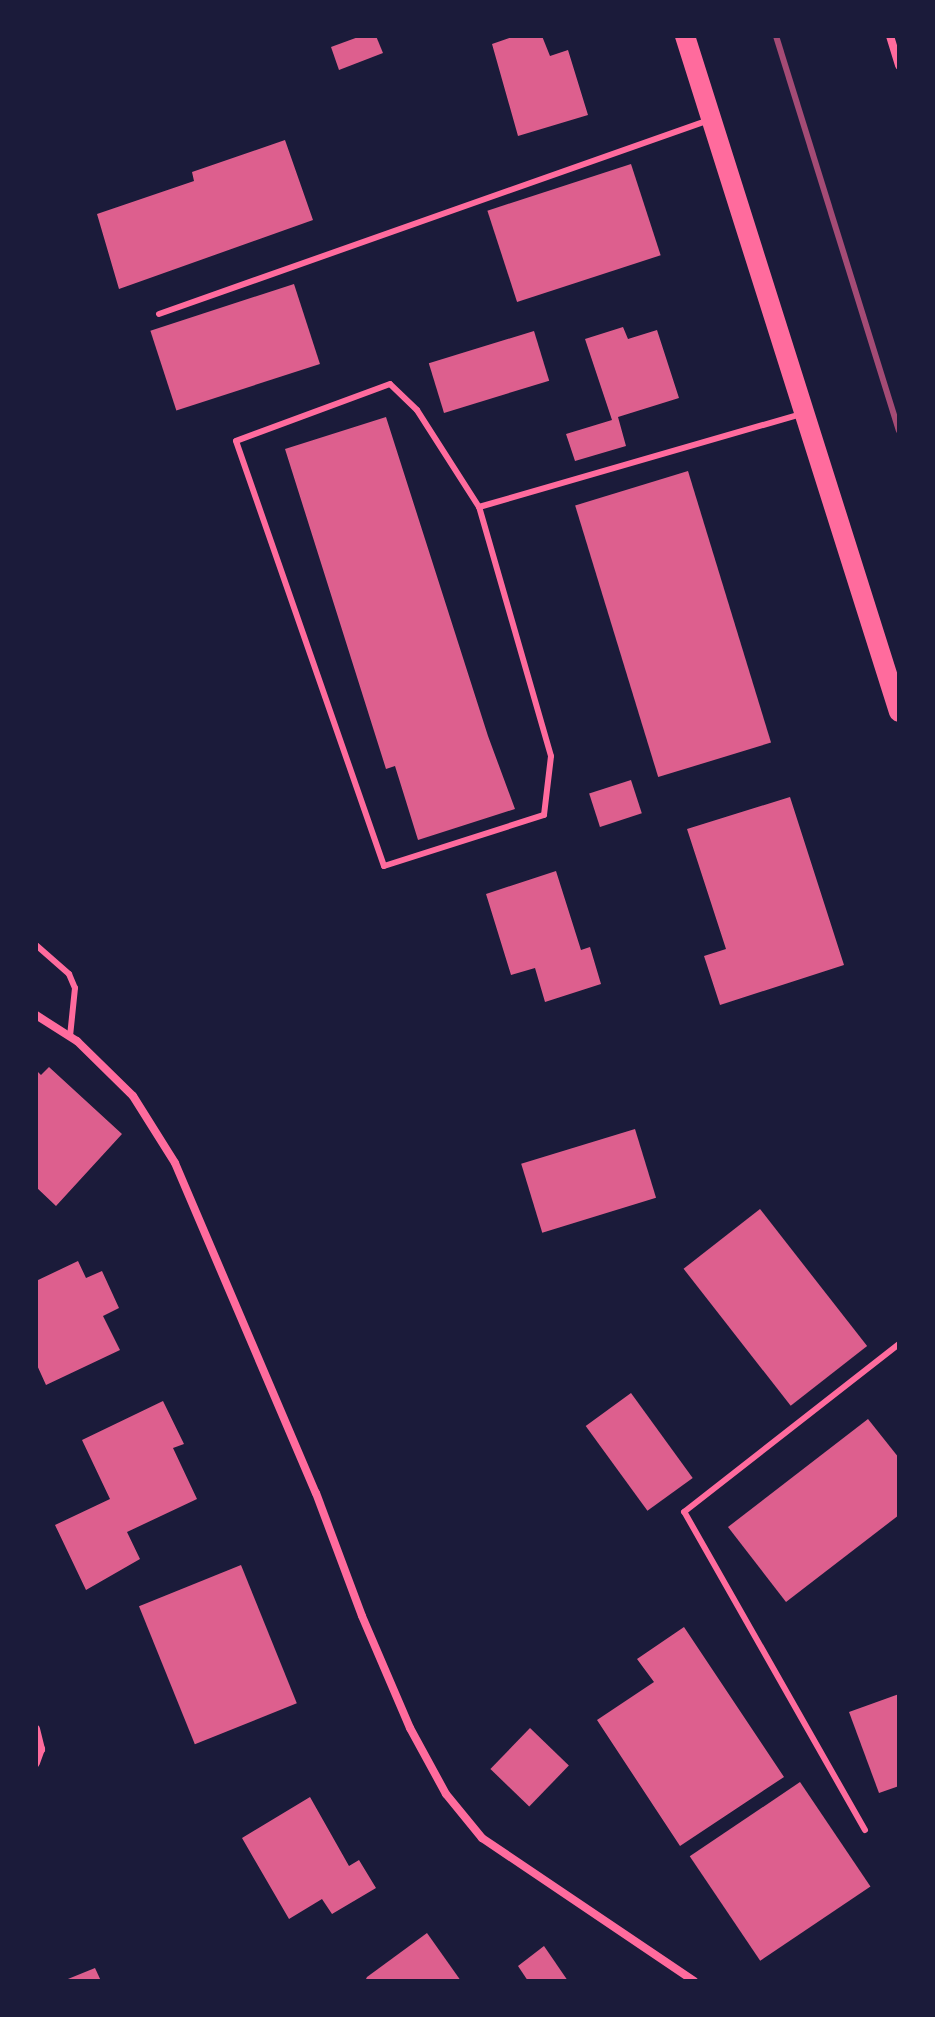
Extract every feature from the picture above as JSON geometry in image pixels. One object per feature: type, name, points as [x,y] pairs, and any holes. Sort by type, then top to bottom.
[{"type":"main road","points":[[685,36],[899,712]]},
{"type":"street","points":[[890,36],[899,66]]},
{"type":"street","points":[[36,1015],[70,1036],[133,1096],[175,1163],[316,1493],[362,1616],[410,1728],[446,1794],[482,1838],[694,1981]]},
{"type":"street","points":[[36,1729],[41,1749],[36,1763]]},
{"type":"lane","points":[[159,314],[711,119]]},
{"type":"lane","points":[[390,384],[417,410],[479,507],[551,756],[544,815],[384,866],[236,441],[390,384]]},
{"type":"lane","points":[[479,507],[804,413]]},
{"type":"lane","points":[[36,945],[69,974],[75,988],[70,1036]]},
{"type":"lane","points":[[865,1830],[684,1512],[899,1344]]},
{"type":"building","points":[[361,36],[376,36],[383,53],[339,70],[331,47]]},
{"type":"building","points":[[515,36],[542,36],[550,56],[568,50],[588,115],[518,136],[492,44]]},
{"type":"building","points":[[285,140],[313,220],[119,289],[97,214],[194,181],[192,172]]},
{"type":"building","points":[[631,164],[661,255],[517,302],[487,211]]},
{"type":"building","points":[[294,284],[320,364],[176,411],[150,331]]},
{"type":"building","points":[[623,327],[628,339],[657,330],[679,398],[618,417],[626,446],[575,461],[566,434],[612,420],[585,339]]},
{"type":"building","points":[[534,331],[549,381],[444,413],[429,363]]},
{"type":"building","points":[[386,417],[488,736],[515,809],[418,840],[395,766],[386,769],[285,449]]},
{"type":"building","points":[[688,471],[771,743],[658,777],[575,505]]},
{"type":"building","points":[[631,780],[642,813],[600,827],[589,794]]},
{"type":"building","points":[[790,797],[844,965],[720,1005],[704,956],[726,949],[687,829]]},
{"type":"building","points":[[556,871],[581,950],[590,947],[601,984],[545,1002],[535,968],[511,975],[486,894]]},
{"type":"building","points":[[49,1067],[122,1134],[56,1206],[36,1187],[36,1070],[41,1075]]},
{"type":"building","points":[[635,1129],[656,1198],[542,1233],[521,1164]]},
{"type":"building","points":[[760,1209],[867,1346],[791,1406],[684,1269]]},
{"type":"building","points":[[78,1261],[86,1278],[102,1271],[119,1308],[103,1316],[120,1350],[46,1385],[36,1363],[36,1281]]},
{"type":"building","points":[[631,1393],[693,1478],[647,1511],[586,1426]]},
{"type":"building","points":[[163,1401],[184,1444],[173,1448],[197,1499],[127,1532],[140,1559],[86,1590],[55,1525],[110,1499],[82,1440]]},
{"type":"building","points":[[868,1419],[899,1458],[899,1515],[786,1602],[728,1527]]},
{"type":"building","points":[[241,1565],[297,1703],[195,1744],[139,1606]]},
{"type":"building","points":[[684,1627],[784,1777],[680,1846],[597,1720],[654,1682],[637,1659]]},
{"type":"building","points":[[899,1694],[899,1786],[879,1793],[849,1712]]},
{"type":"building","points":[[530,1728],[569,1766],[529,1807],[490,1769]]},
{"type":"building","points":[[800,1782],[870,1886],[760,1961],[690,1856]]},
{"type":"building","points":[[310,1797],[349,1866],[359,1860],[376,1888],[332,1914],[322,1899],[289,1919],[242,1838]]},
{"type":"building","points":[[427,1933],[461,1981],[365,1981],[367,1977]]},
{"type":"building","points":[[544,1946],[568,1981],[528,1981],[518,1966]]},
{"type":"building","points":[[95,1968],[101,1981],[63,1981]]},
{"type":"railway","points":[[776,36],[899,430]]}]
